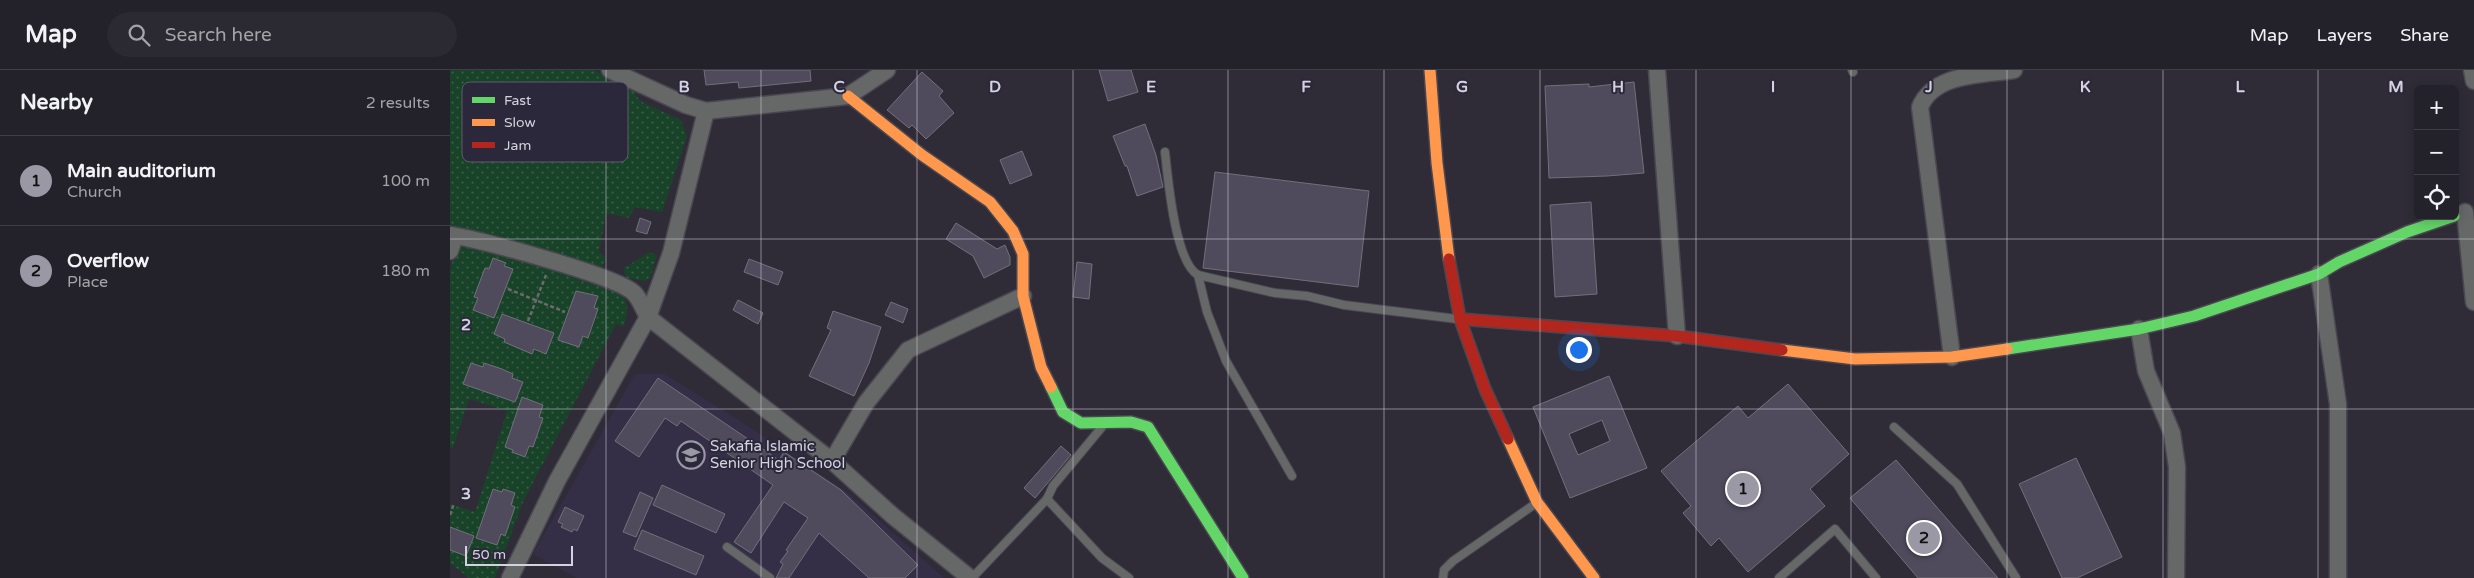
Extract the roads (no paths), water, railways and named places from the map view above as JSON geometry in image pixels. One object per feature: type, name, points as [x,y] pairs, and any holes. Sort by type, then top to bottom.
[{"type":"street","points":[[610,70],[686,105],[706,110],[848,96],[887,70]]},
{"type":"street","points":[[1430,70],[1448,251],[1460,320],[1485,389],[1537,502],[1594,578]]},
{"type":"street","points":[[1657,70],[1677,336]]},
{"type":"street","points":[[1952,357],[1920,107],[1924,98],[1933,88],[1949,81],[2014,70]]},
{"type":"street","points":[[2472,70],[2474,81]]},
{"type":"street","points":[[848,96],[922,155],[990,202],[1013,231],[1023,254],[1023,296],[1041,367],[1063,412],[1081,423],[1131,422],[1148,427],[1243,578]]},
{"type":"street","points":[[510,578],[557,481],[648,317],[671,253],[706,110]]},
{"type":"street","points":[[1460,320],[1677,336],[1855,359],[1952,357],[2139,330],[2194,316],[2319,274],[2339,262],[2407,232],[2462,213],[2471,238],[2474,302]]},
{"type":"street","points":[[452,241],[552,262],[616,282],[634,294],[648,317],[832,460],[893,516],[971,578]]},
{"type":"street","points":[[2319,274],[2338,404],[2338,578]]},
{"type":"street","points":[[832,460],[866,403],[908,350],[1023,296]]},
{"type":"street","points":[[2139,330],[2146,371],[2172,433],[2177,467],[2176,578]]},
{"type":"lane","points":[[1165,152],[1177,235],[1186,259],[1194,273],[1275,293],[1306,296],[1344,305],[1460,320]]},
{"type":"lane","points":[[1198,275],[1207,312],[1226,361],[1292,476]]},
{"type":"lane","points":[[971,578],[1047,499],[1053,486],[1104,423]]},
{"type":"lane","points":[[1894,427],[1957,484],[2016,578]]},
{"type":"lane","points":[[1047,499],[1102,558],[1129,578]]},
{"type":"lane","points":[[1443,578],[1444,570],[1453,561],[1537,502]]},
{"type":"lane","points":[[1779,578],[1835,529],[1876,578]]},
{"type":"lane","points":[[727,546],[770,578]]},
{"type":"place","name":"Sakafia Islamic Senior High School","points":[[691,455]]},
{"type":"place","name":"Main auditorium","points":[[1743,489]]},
{"type":"place","name":"Overflow","points":[[1924,538]]}]
